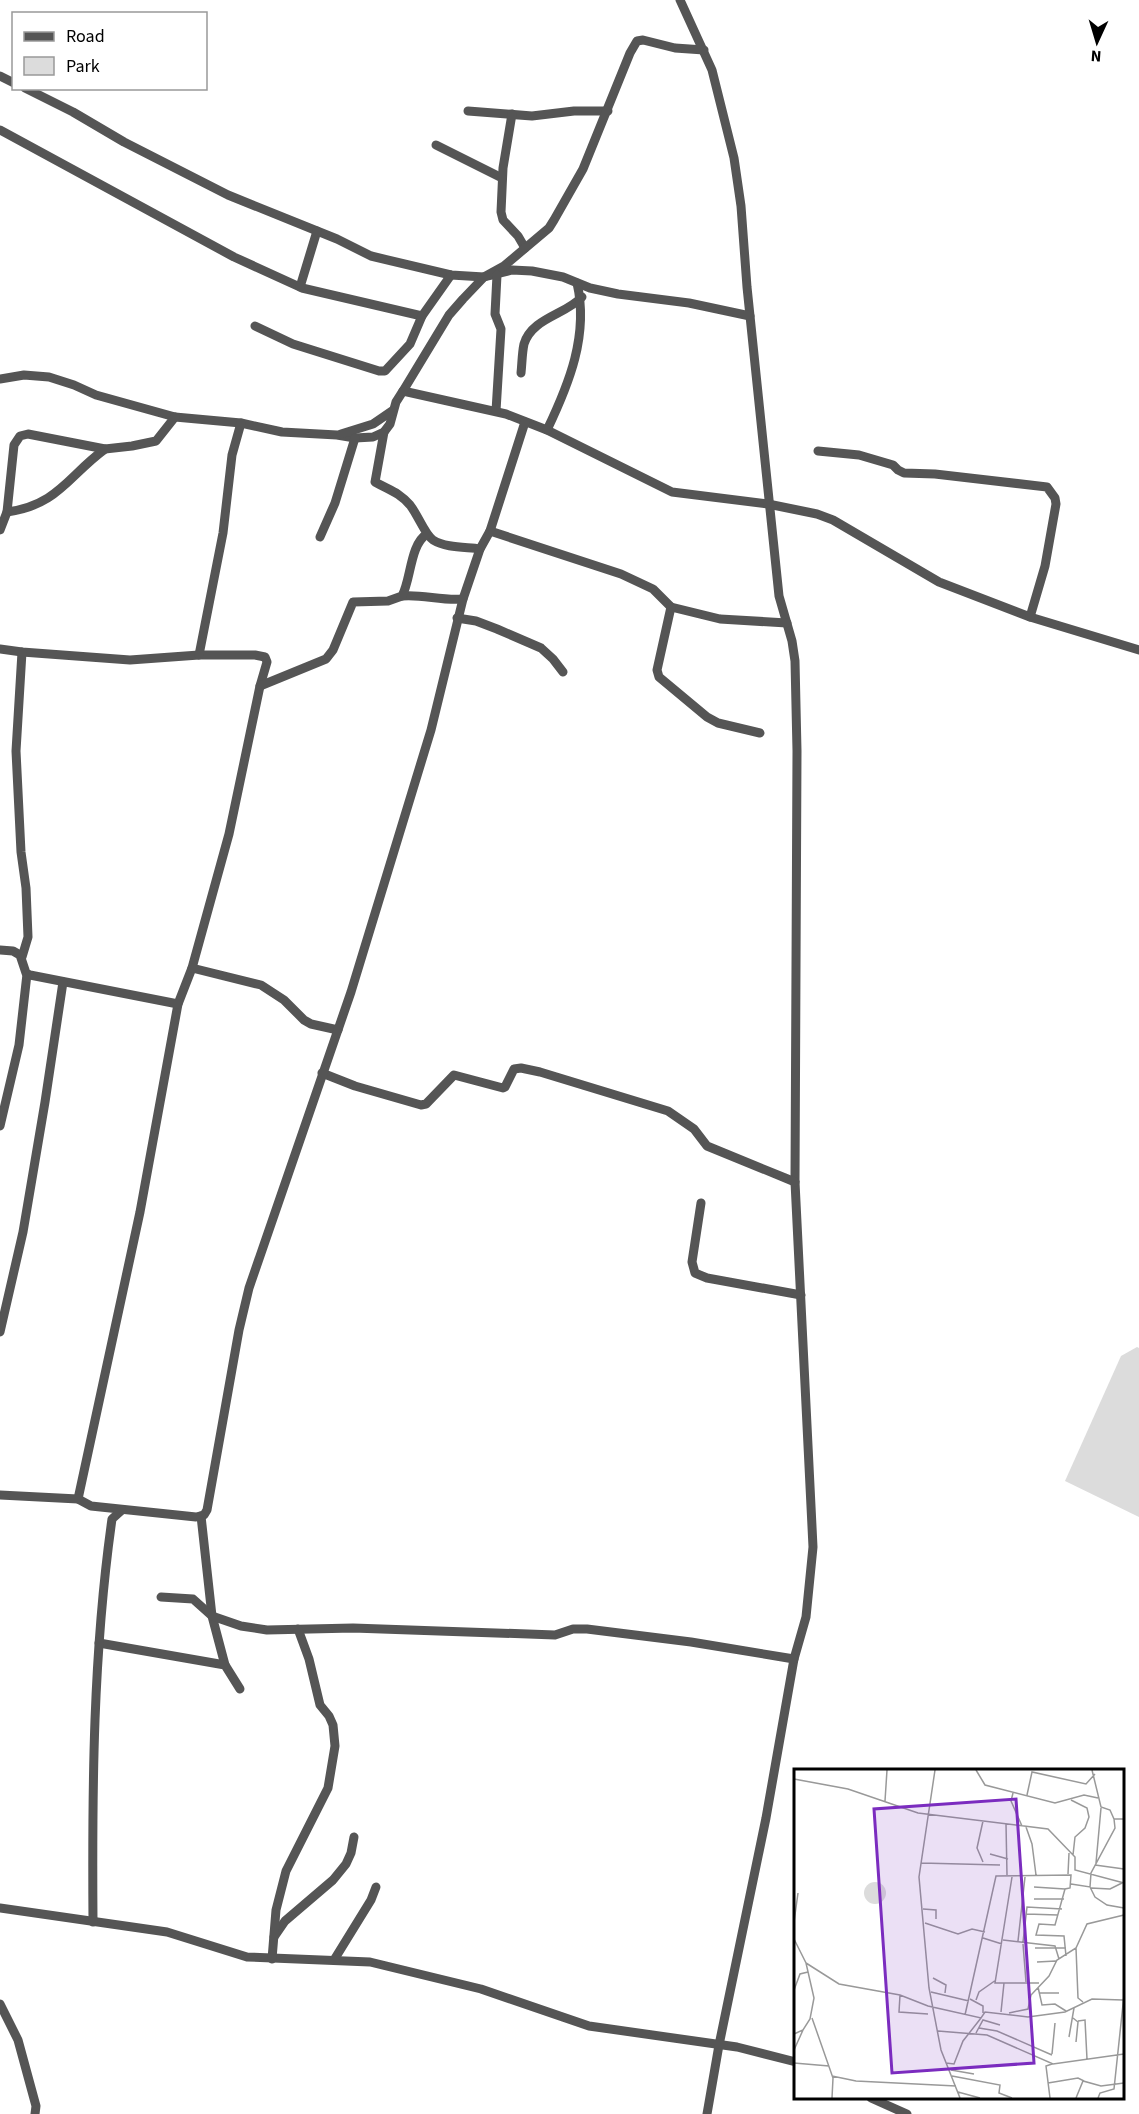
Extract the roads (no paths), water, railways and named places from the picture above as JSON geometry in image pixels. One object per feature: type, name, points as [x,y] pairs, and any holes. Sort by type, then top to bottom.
[{"type":"street","points":[[680,0],[712,70],[734,158],[741,206],[768,504],[779,597],[795,661],[797,751],[795,1182],[813,1547],[806,1617],[794,1659],[752,1891],[718,2044],[707,2114]]},
{"type":"street","points":[[480,549],[442,544],[430,538],[420,518],[409,504],[391,488],[375,482],[384,432],[390,424],[392,411],[449,315],[484,277],[504,266],[549,228],[583,169],[637,41],[643,40],[675,48],[704,50]]},
{"type":"street","points":[[29,90],[228,195],[317,231],[364,254],[451,274],[484,277],[506,271],[522,270],[563,277],[590,288],[618,294],[689,303],[750,316]]},
{"type":"street","points":[[468,111],[532,116],[574,111],[608,111]]},
{"type":"street","points":[[512,114],[502,178],[501,212],[503,220],[518,236],[525,248]]},
{"type":"street","points":[[0,130],[234,257],[300,287],[422,316]]},
{"type":"street","points":[[436,145],[502,178]]},
{"type":"street","points":[[300,287],[317,231]]},
{"type":"street","points":[[255,326],[293,344],[383,371],[387,370],[410,344],[422,316],[451,274]]},
{"type":"street","points":[[496,411],[501,329],[495,314],[497,275]]},
{"type":"street","points":[[547,430],[561,400],[576,356],[581,299],[577,283]]},
{"type":"street","points":[[521,373],[523,347],[531,332],[541,323],[572,307],[590,288]]},
{"type":"street","points":[[0,379],[24,375],[49,377],[96,395],[175,417],[241,423],[282,432],[355,438],[373,437],[384,432]]},
{"type":"street","points":[[403,391],[496,411],[547,430],[663,489],[680,494],[768,504],[817,514],[833,520],[939,582],[1030,617],[1139,650]]},
{"type":"street","points":[[337,435],[363,429],[392,411]]},
{"type":"street","points":[[0,530],[8,512],[14,445],[20,436],[28,434],[105,449],[149,444],[156,441],[175,417]]},
{"type":"street","points":[[0,1495],[78,1499],[91,1506],[122,1510],[204,1515],[208,1505],[239,1330],[249,1288],[338,1030],[431,730],[463,599],[480,549],[490,531],[525,422]]},
{"type":"street","points":[[199,655],[223,533],[232,455],[241,423]]},
{"type":"street","points":[[320,537],[335,503],[355,438]]},
{"type":"street","points":[[8,512],[33,507],[54,494],[105,449]]},
{"type":"street","points":[[818,451],[859,455],[893,465],[904,473],[935,474],[1047,487],[1055,498],[1056,504],[1045,566],[1030,617]]},
{"type":"street","points":[[490,531],[621,574],[653,589],[671,607],[720,619],[787,623]]},
{"type":"street","points":[[402,596],[416,548],[426,534]]},
{"type":"street","points":[[260,686],[326,659],[336,643],[353,602],[388,601],[410,595],[451,600],[463,599]]},
{"type":"street","points":[[671,607],[657,670],[659,677],[706,717],[718,723],[760,733]]},
{"type":"street","points":[[458,618],[476,621],[541,648],[563,672]]},
{"type":"street","points":[[0,648],[22,652],[130,660],[155,660],[199,655],[255,655],[265,657],[267,662],[229,834],[192,968],[178,1004],[140,1212],[78,1499]]},
{"type":"street","points":[[0,1126],[19,1045],[27,974],[22,957],[28,929],[26,888],[22,868],[16,751],[22,652]]},
{"type":"street","points":[[0,950],[16,952],[22,957]]},
{"type":"street","points":[[192,968],[261,985],[284,1000],[304,1020],[338,1030]]},
{"type":"street","points":[[27,974],[178,1004]]},
{"type":"street","points":[[0,1332],[23,1232],[63,982]]},
{"type":"street","points":[[322,1073],[355,1086],[421,1105],[426,1104],[454,1075],[502,1088],[505,1087],[514,1069],[540,1072],[668,1111],[694,1130],[707,1146],[795,1182]]},
{"type":"street","points":[[701,1203],[692,1262],[695,1273],[707,1278],[801,1295]]},
{"type":"street","points":[[93,1922],[93,1746],[99,1643],[112,1519],[122,1510]]},
{"type":"street","points":[[201,1516],[212,1616],[225,1665],[240,1689]]},
{"type":"street","points":[[161,1597],[194,1599],[212,1616],[241,1626],[267,1630],[353,1629],[555,1635],[573,1629],[587,1629],[691,1642],[794,1659]]},
{"type":"street","points":[[272,1959],[276,1910],[286,1871],[327,1788],[335,1746],[333,1725],[320,1705],[309,1659],[298,1629]]},
{"type":"street","points":[[99,1643],[225,1665]]},
{"type":"street","points":[[274,1936],[285,1922],[333,1880],[346,1864],[354,1837]]},
{"type":"street","points":[[334,1960],[371,1900],[376,1887]]},
{"type":"street","points":[[0,1908],[167,1932],[231,1953],[272,1959],[370,1962],[481,1989],[589,2026],[718,2044],[758,2051],[794,2062]]},
{"type":"street","points":[[0,2004],[22,2053],[36,2106],[35,2114]]},
{"type":"street","points":[[875,2099],[907,2114]]}]
